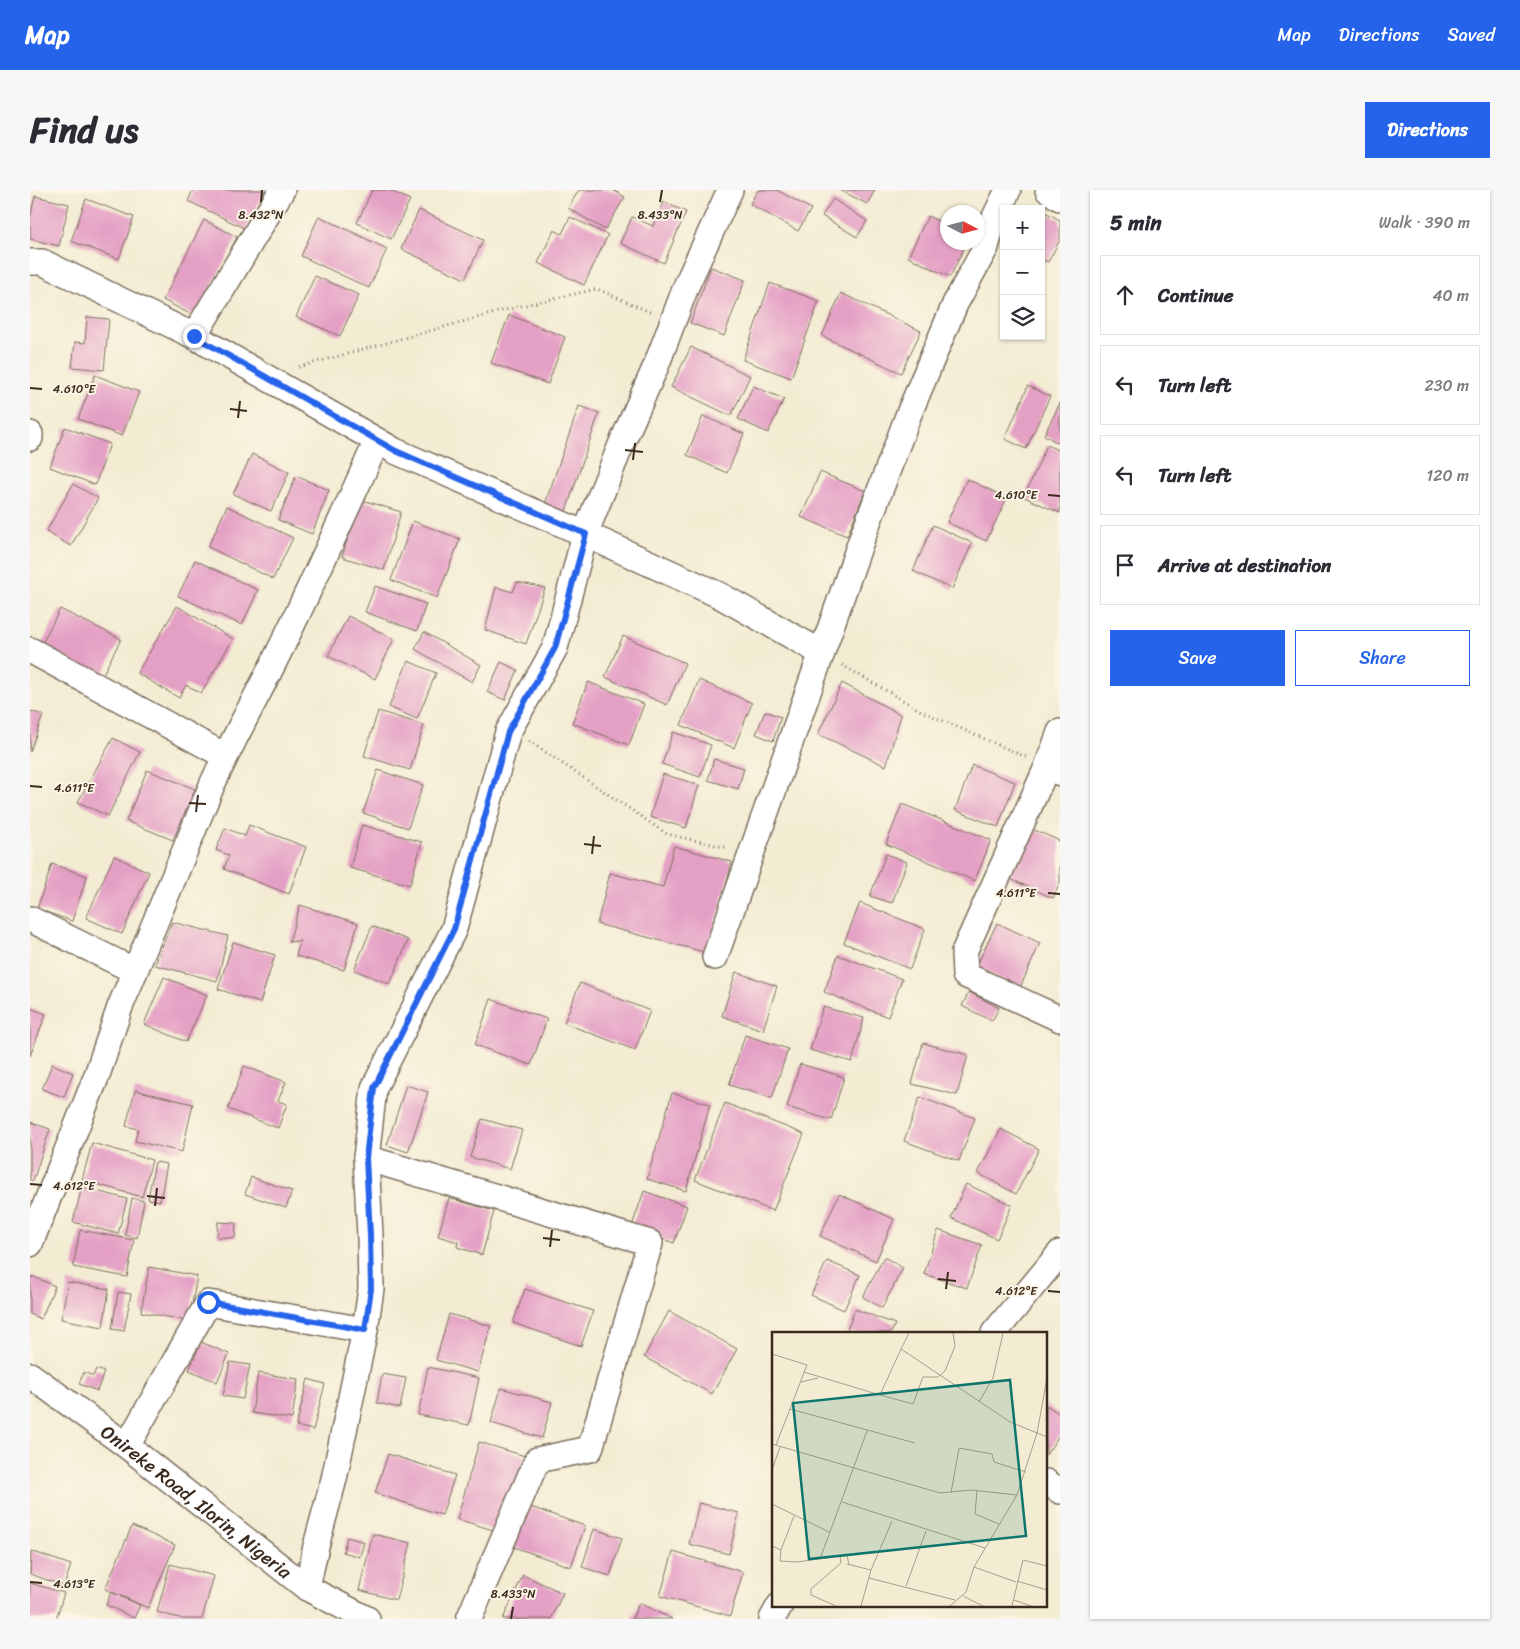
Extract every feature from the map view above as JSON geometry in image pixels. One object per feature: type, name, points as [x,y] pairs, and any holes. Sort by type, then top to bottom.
[{"type":"street","points":[[194,336],[282,190]]},
{"type":"street","points":[[307,1588],[334,1479],[365,1330],[371,1289],[366,1158],[374,1088],[454,929],[508,732],[555,648],[586,534],[687,284],[730,190]]},
{"type":"street","points":[[715,957],[861,541],[930,362],[955,304],[986,247],[992,221],[1008,190]]},
{"type":"street","points":[[1048,190],[1060,198]]},
{"type":"street","points":[[30,262],[42,262],[194,336],[396,451],[586,534],[719,595],[822,653]]},
{"type":"street","points":[[30,1244],[97,1075],[134,971],[225,756],[318,573],[377,441]]},
{"type":"street","points":[[30,650],[225,756]]},
{"type":"street","points":[[1060,732],[1054,770],[964,952],[965,974],[1060,1020]]},
{"type":"street","points":[[30,919],[134,971]]},
{"type":"street","points":[[366,1158],[650,1244],[590,1449],[536,1460],[469,1619]]},
{"type":"street","points":[[995,1332],[1060,1253]]},
{"type":"street","points":[[127,1446],[208,1302],[365,1330]]},
{"type":"street","name":"Onireke Road, Ilorin, Nigeria","points":[[30,1375],[127,1446],[307,1588],[367,1619]]},
{"type":"street","points":[[1048,1483],[1060,1491]]},
{"type":"street","points":[[772,1619],[779,1606]]},
{"type":"path","points":[[265,377],[516,307],[597,288],[673,322]]},
{"type":"path","points":[[822,653],[923,712],[1054,770]]},
{"type":"path","points":[[508,732],[534,743],[667,834],[751,854]]},
{"type":"building","points":[[193,190],[265,190],[246,229],[188,201]]},
{"type":"building","points":[[372,190],[389,190],[410,200],[391,239],[357,223]]},
{"type":"building","points":[[579,190],[613,190],[625,197],[605,230],[568,208]]},
{"type":"building","points":[[758,190],[777,190],[811,209],[798,231],[750,204]]},
{"type":"building","points":[[840,190],[875,190],[867,204]]},
{"type":"building","points":[[35,196],[69,204],[59,246],[30,239],[30,219]]},
{"type":"building","points":[[86,199],[134,217],[119,259],[71,241]]},
{"type":"building","points":[[833,199],[867,221],[857,237],[822,216]]},
{"type":"building","points":[[664,202],[686,212],[664,263],[620,243],[632,217],[653,226]]},
{"type":"building","points":[[419,210],[483,240],[465,279],[401,249]]},
{"type":"building","points":[[1045,212],[1060,220],[1060,240],[1048,262],[1045,261]]},
{"type":"building","points":[[319,216],[387,249],[369,288],[301,256]]},
{"type":"building","points":[[928,216],[940,222],[940,250],[963,250],[950,277],[908,257]]},
{"type":"building","points":[[570,217],[608,235],[584,285],[538,263],[554,230],[562,234]]},
{"type":"building","points":[[204,220],[237,237],[196,317],[163,300]]},
{"type":"building","points":[[711,267],[745,280],[724,336],[690,323]]},
{"type":"building","points":[[315,276],[359,295],[340,336],[296,317]]},
{"type":"building","points":[[770,283],[819,301],[791,378],[743,360]]},
{"type":"building","points":[[841,293],[921,331],[901,373],[822,336]]},
{"type":"building","points":[[509,315],[565,337],[548,384],[491,363]]},
{"type":"building","points":[[87,317],[109,319],[104,370],[72,367],[75,342],[85,343]]},
{"type":"building","points":[[691,347],[750,376],[731,416],[671,387]]},
{"type":"building","points":[[95,375],[139,392],[122,436],[78,419]]},
{"type":"building","points":[[753,386],[784,399],[768,433],[738,419]]},
{"type":"building","points":[[1028,386],[1050,396],[1026,449],[1005,439]]},
{"type":"building","points":[[1060,403],[1060,444],[1044,435]]},
{"type":"building","points":[[579,406],[599,413],[565,514],[544,507]]},
{"type":"building","points":[[703,416],[744,434],[727,473],[687,455]]},
{"type":"building","points":[[65,427],[110,444],[95,485],[50,467]]},
{"type":"building","points":[[1047,445],[1060,451],[1060,513],[1024,497]]},
{"type":"building","points":[[252,454],[289,472],[271,511],[233,494]]},
{"type":"building","points":[[820,472],[865,491],[847,536],[801,517]]},
{"type":"building","points":[[296,476],[329,490],[312,534],[278,520]]},
{"type":"building","points":[[967,479],[1007,498],[986,541],[947,522]]},
{"type":"building","points":[[73,484],[98,498],[71,546],[46,532]]},
{"type":"building","points":[[359,499],[401,512],[384,570],[342,557]]},
{"type":"building","points":[[227,506],[293,538],[273,579],[208,547]]},
{"type":"building","points":[[413,521],[460,539],[437,598],[391,580]]},
{"type":"building","points":[[933,525],[972,543],[952,589],[913,571]]},
{"type":"building","points":[[195,560],[258,590],[242,625],[178,596]]},
{"type":"building","points":[[517,582],[545,588],[526,644],[485,630],[496,587],[513,592]]},
{"type":"building","points":[[375,586],[426,604],[417,631],[365,612]]},
{"type":"building","points":[[177,606],[233,639],[201,693],[186,685],[179,698],[137,673]]},
{"type":"building","points":[[60,609],[121,639],[101,678],[40,647]]},
{"type":"building","points":[[348,616],[394,639],[375,679],[328,656]]},
{"type":"building","points":[[424,632],[481,665],[472,682],[415,649]]},
{"type":"building","points":[[623,636],[685,663],[667,705],[605,677]]},
{"type":"building","points":[[408,661],[436,673],[417,719],[389,707]]},
{"type":"building","points":[[501,662],[518,670],[505,700],[487,692]]},
{"type":"building","points":[[699,680],[752,703],[734,748],[681,725]]},
{"type":"building","points":[[588,682],[644,704],[629,745],[572,723]]},
{"type":"building","points":[[842,683],[901,715],[886,766],[818,734]]},
{"type":"building","points":[[30,711],[43,715],[30,752]]},
{"type":"building","points":[[378,711],[424,725],[410,770],[364,756]]},
{"type":"building","points":[[765,711],[781,717],[773,741],[756,734]]},
{"type":"building","points":[[673,732],[711,745],[700,777],[662,764]]},
{"type":"building","points":[[113,738],[140,752],[108,816],[78,802]]},
{"type":"building","points":[[714,759],[744,768],[738,789],[708,780]]},
{"type":"building","points":[[972,765],[1015,782],[998,827],[955,810]]},
{"type":"building","points":[[147,770],[195,789],[173,840],[126,821]]},
{"type":"building","points":[[378,770],[423,785],[408,828],[363,813]]},
{"type":"building","points":[[663,774],[699,785],[686,828],[650,817]]},
{"type":"building","points":[[902,804],[991,840],[975,881],[886,844]]},
{"type":"building","points":[[249,825],[306,847],[289,894],[224,869],[229,855],[216,850],[225,828],[245,836]]},
{"type":"building","points":[[362,825],[422,842],[410,885],[350,868]]},
{"type":"building","points":[[1030,828],[1060,841],[1060,883],[1053,898],[1008,878]]},
{"type":"building","points":[[674,846],[732,862],[708,953],[597,924],[610,873],[663,887]]},
{"type":"building","points":[[886,854],[907,862],[892,903],[870,896]]},
{"type":"building","points":[[114,856],[149,872],[122,934],[86,918]]},
{"type":"building","points":[[52,864],[87,876],[72,921],[37,909]]},
{"type":"building","points":[[860,903],[925,929],[910,969],[844,943]]},
{"type":"building","points":[[300,905],[358,923],[344,970],[296,956],[300,941],[289,942]]},
{"type":"building","points":[[172,922],[228,936],[217,981],[155,965]]},
{"type":"building","points":[[997,923],[1040,943],[1020,988],[976,967]]},
{"type":"building","points":[[372,926],[408,940],[390,984],[354,970]]},
{"type":"building","points":[[233,942],[275,955],[260,1003],[218,989]]},
{"type":"building","points":[[838,955],[902,979],[888,1017],[824,992]]},
{"type":"building","points":[[736,972],[777,986],[763,1030],[722,1016]]},
{"type":"building","points":[[164,977],[207,995],[186,1042],[144,1024]]},
{"type":"building","points":[[580,983],[650,1011],[635,1050],[564,1023]]},
{"type":"building","points":[[969,992],[999,1008],[992,1021],[962,1006]]},
{"type":"building","points":[[491,999],[547,1019],[531,1065],[475,1045]]},
{"type":"building","points":[[823,1007],[864,1018],[852,1062],[810,1050]]},
{"type":"building","points":[[30,1008],[46,1014],[30,1056]]},
{"type":"building","points":[[745,1035],[788,1049],[772,1098],[729,1085]]},
{"type":"building","points":[[923,1043],[968,1055],[957,1095],[912,1084]]},
{"type":"building","points":[[52,1064],[73,1073],[64,1097],[42,1089]]},
{"type":"building","points":[[800,1064],[844,1077],[831,1120],[787,1107]]},
{"type":"building","points":[[244,1066],[286,1082],[278,1101],[287,1104],[278,1128],[228,1109]]},
{"type":"building","points":[[406,1085],[428,1092],[408,1152],[387,1145]]},
{"type":"building","points":[[135,1090],[193,1104],[182,1152],[135,1141],[138,1129],[126,1126]]},
{"type":"building","points":[[672,1093],[710,1104],[686,1191],[647,1179]]},
{"type":"building","points":[[920,1097],[975,1118],[959,1161],[904,1141]]},
{"type":"building","points":[[725,1103],[804,1134],[773,1211],[695,1180]]},
{"type":"building","points":[[482,1119],[522,1130],[510,1169],[470,1157]]},
{"type":"building","points":[[30,1122],[50,1129],[33,1181],[30,1180]]},
{"type":"building","points":[[1001,1129],[1039,1149],[1016,1194],[978,1173]]},
{"type":"building","points":[[92,1143],[152,1160],[142,1197],[82,1180]]},
{"type":"building","points":[[155,1162],[167,1164],[160,1201],[148,1199]]},
{"type":"building","points":[[251,1177],[292,1191],[286,1208],[245,1194]]},
{"type":"building","points":[[966,1184],[1012,1205],[997,1239],[951,1218]]},
{"type":"building","points":[[82,1187],[127,1199],[118,1234],[73,1222]]},
{"type":"building","points":[[644,1191],[687,1206],[674,1243],[631,1229]]},
{"type":"building","points":[[839,1194],[894,1219],[876,1261],[820,1236]]},
{"type":"building","points":[[132,1198],[144,1201],[137,1238],[125,1235]]},
{"type":"building","points":[[449,1198],[494,1211],[482,1255],[457,1247],[458,1242],[438,1236]]},
{"type":"building","points":[[218,1222],[236,1223],[235,1238],[217,1237]]},
{"type":"building","points":[[80,1230],[134,1240],[127,1277],[73,1267]]},
{"type":"building","points":[[938,1230],[982,1245],[967,1288],[924,1274]]},
{"type":"building","points":[[884,1257],[903,1268],[882,1308],[863,1297]]},
{"type":"building","points":[[827,1261],[860,1275],[844,1310],[811,1295]]},
{"type":"building","points":[[149,1267],[197,1276],[189,1321],[141,1312]]},
{"type":"building","points":[[32,1276],[55,1286],[41,1319],[30,1314],[30,1280]]},
{"type":"building","points":[[68,1282],[109,1289],[103,1327],[61,1319]]},
{"type":"building","points":[[525,1289],[593,1311],[581,1346],[513,1323]]},
{"type":"building","points":[[118,1292],[131,1294],[124,1331],[112,1329]]},
{"type":"building","points":[[855,1309],[895,1324],[891,1332],[846,1332]]},
{"type":"building","points":[[669,1311],[737,1349],[712,1394],[644,1357]]},
{"type":"building","points":[[449,1314],[491,1326],[478,1372],[436,1360]]},
{"type":"building","points":[[201,1342],[229,1354],[217,1382],[189,1370]]},
{"type":"building","points":[[230,1362],[250,1365],[243,1399],[223,1396]]},
{"type":"building","points":[[428,1367],[479,1378],[469,1425],[418,1415]]},
{"type":"building","points":[[96,1369],[104,1372],[97,1391],[79,1384],[84,1372],[93,1376]]},
{"type":"building","points":[[258,1373],[298,1379],[292,1419],[252,1413]]},
{"type":"building","points":[[382,1374],[406,1378],[400,1408],[377,1403]]},
{"type":"building","points":[[308,1379],[325,1384],[313,1430],[296,1426]]},
{"type":"building","points":[[501,1388],[552,1402],[542,1438],[491,1423]]},
{"type":"building","points":[[1048,1406],[1060,1414],[1060,1434],[1048,1452]]},
{"type":"building","points":[[479,1442],[525,1456],[503,1533],[457,1519]]},
{"type":"building","points":[[388,1454],[455,1475],[442,1515],[375,1493]]},
{"type":"building","points":[[699,1503],[739,1513],[729,1554],[689,1544]]},
{"type":"building","points":[[522,1504],[585,1526],[571,1567],[508,1545]]},
{"type":"building","points":[[132,1526],[175,1545],[148,1608],[105,1589]]},
{"type":"building","points":[[594,1529],[622,1538],[610,1576],[582,1567]]},
{"type":"building","points":[[373,1534],[411,1543],[396,1600],[359,1590]]},
{"type":"building","points":[[347,1537],[364,1542],[360,1557],[343,1552]]},
{"type":"building","points":[[31,1551],[71,1565],[64,1586],[30,1574]]},
{"type":"building","points":[[673,1552],[743,1572],[730,1616],[660,1596]]},
{"type":"building","points":[[170,1564],[214,1576],[202,1619],[183,1619],[157,1612]]},
{"type":"building","points":[[523,1575],[563,1593],[551,1619],[503,1619]]},
{"type":"building","points":[[30,1583],[64,1593],[56,1619],[30,1619]]},
{"type":"building","points":[[111,1592],[140,1605],[134,1618],[106,1605]]},
{"type":"building","points":[[639,1603],[672,1619],[632,1619]]},
{"type":"route","points":[[194,336],[396,451],[586,534],[555,648],[508,732],[454,929],[374,1088],[366,1158],[371,1289],[365,1330],[208,1302]]}]
